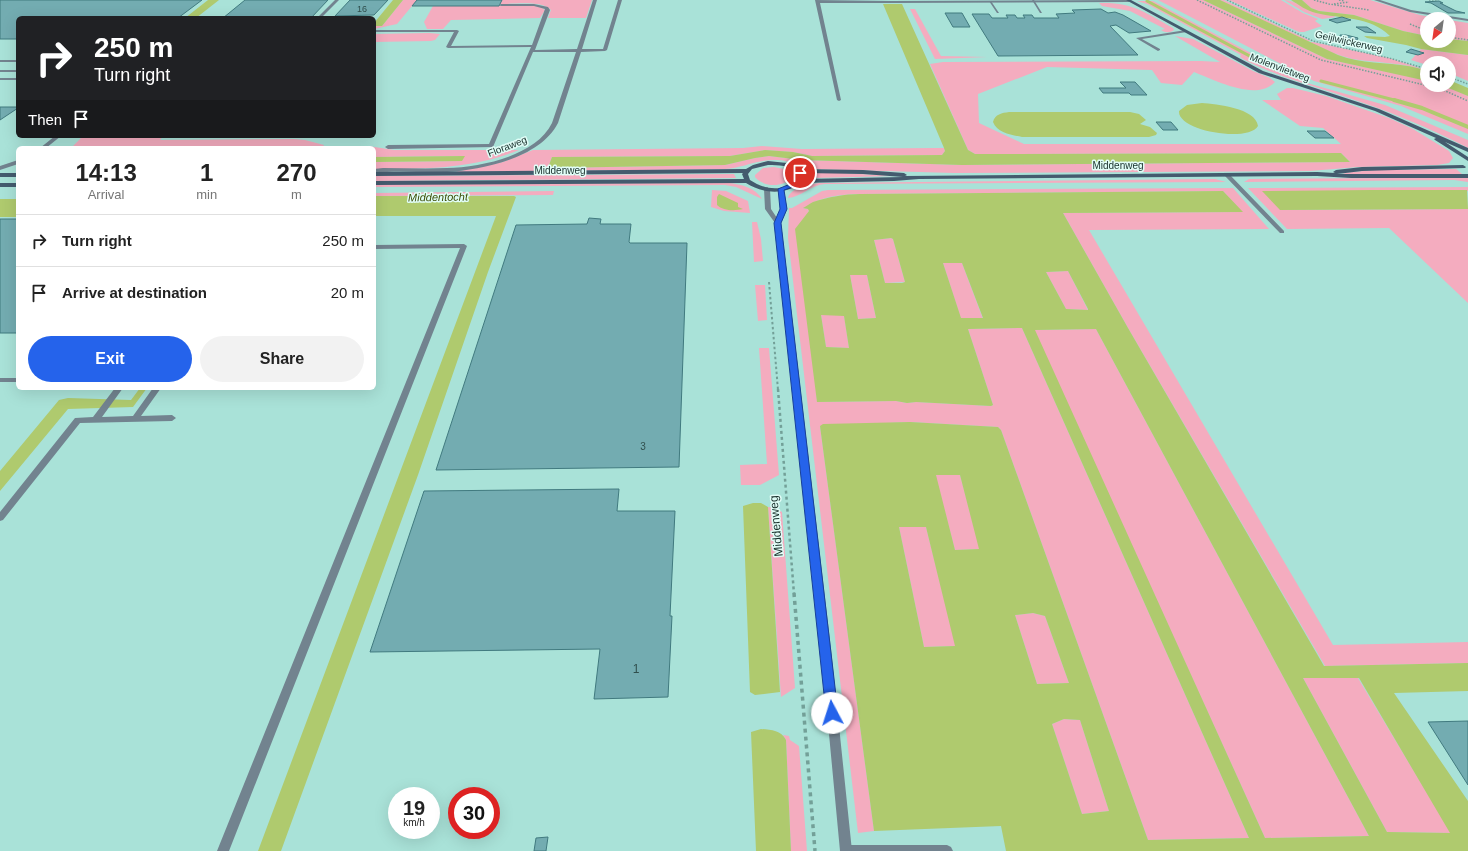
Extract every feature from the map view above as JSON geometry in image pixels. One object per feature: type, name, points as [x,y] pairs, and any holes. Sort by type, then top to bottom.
[{"type":"street","points":[[321,16],[337,0]]},
{"type":"street","name":"Floraweg","points":[[376,173],[449,170],[475,167],[506,158],[528,149],[547,136],[554,126],[595,0]]},
{"type":"street","points":[[376,31],[457,31],[448,47],[533,48],[559,52],[595,52],[605,50],[620,0]]},
{"type":"street","name":"Molenvlietweg","points":[[817,1],[1033,2],[1129,0],[1261,72],[1377,110],[1468,150]]},
{"type":"street","points":[[1376,0],[1410,11],[1439,17],[1468,20]]},
{"type":"street","points":[[817,1],[839,100]]},
{"type":"street","points":[[990,2],[998,12]]},
{"type":"street","points":[[1033,2],[1041,12]]},
{"type":"street","points":[[388,147],[491,146],[548,10],[547,8],[534,5],[501,5]]},
{"type":"street","points":[[1158,50],[1138,38],[1186,31]]},
{"type":"street","points":[[0,61],[16,61]]},
{"type":"street","points":[[0,71],[16,71]]},
{"type":"street","points":[[0,79],[16,79]]},
{"type":"street","name":"Molenvlietweg","points":[[1432,134],[1441,143],[1468,159]]},
{"type":"street","points":[[46,146],[56,138]]},
{"type":"street","points":[[1468,159],[1463,161],[1463,167],[1468,172]]},
{"type":"street","points":[[0,168],[16,163]]},
{"type":"street","name":"Middenweg","points":[[376,173],[746,171],[755,166],[768,163],[789,165],[799,171],[863,172],[919,177]]},
{"type":"street","name":"Middenweg","points":[[1317,174],[1362,169],[1463,167]]},
{"type":"street","points":[[746,171],[745,174],[747,181],[755,186],[767,189],[781,189],[793,186],[800,181],[801,176],[799,171]]},
{"type":"street","name":"Middenweg","points":[[800,181],[919,177],[1317,174],[1351,176],[1468,176]]},
{"type":"street","points":[[0,175],[16,175]]},
{"type":"street","points":[[1227,175],[1282,232]]},
{"type":"street","name":"Middenweg","points":[[376,183],[747,181]]},
{"type":"street","points":[[0,185],[16,185]]},
{"type":"street","points":[[767,189],[768,209],[778,223],[826,649],[846,851],[947,851]]},
{"type":"street","points":[[778,223],[784,209],[781,189]]},
{"type":"street","points":[[223,851],[464,246],[376,247]]},
{"type":"street","points":[[0,380],[16,380]]},
{"type":"street","points":[[96,419],[118,390]]},
{"type":"street","points":[[135,419],[156,390]]},
{"type":"street","points":[[0,518],[78,420],[172,418]]},
{"type":"path","points":[[1197,0],[1321,60],[1411,81],[1441,90],[1468,101]]},
{"type":"path","name":"Geijlwijckerweg","points":[[1227,0],[1313,41],[1389,58],[1420,67]]},
{"type":"path","points":[[1339,0],[1349,1]]},
{"type":"path","points":[[1329,4],[1349,1]]},
{"type":"path","points":[[1456,38],[1468,40]]},
{"type":"path","points":[[1456,80],[1468,84]]},
{"type":"path","name":"Middenweg","points":[[768,277],[815,851]]},
{"type":"shaded area","points":[[403,0],[417,0],[397,24],[376,29],[376,26],[382,26]]},
{"type":"shaded area","points":[[502,0],[592,0],[586,18],[548,18],[551,10],[547,7],[527,3],[500,4]]},
{"type":"shaded area","points":[[1158,0],[1203,0],[1327,59],[1420,79],[1420,92],[1458,91],[1468,96],[1468,134],[1401,106],[1314,81]]},
{"type":"shaded area","points":[[1220,0],[1224,0],[1311,41],[1305,41]]},
{"type":"shaded area","points":[[1229,0],[1281,0],[1303,13],[1318,19],[1315,21],[1322,26],[1304,32],[1299,32]]},
{"type":"shaded area","points":[[1284,0],[1292,1],[1310,11],[1336,17],[1322,19],[1304,12]]},
{"type":"shaded area","points":[[1302,0],[1370,0],[1420,15],[1420,35],[1403,31],[1354,15],[1319,11],[1311,8]]},
{"type":"shaded area","points":[[1137,1],[1153,1],[1307,83],[1385,105],[1468,140],[1468,148],[1438,133],[1391,113],[1268,71],[1243,59],[1240,57],[1241,55],[1147,4]]},
{"type":"shaded area","points":[[1099,3],[1130,6],[1146,13],[1174,30],[1164,32],[1161,30],[1165,29],[1130,11],[1102,6]]},
{"type":"shaded area","points":[[433,6],[535,6],[545,10],[540,18],[451,20],[443,29],[427,29],[424,22]]},
{"type":"shaded area","points":[[910,9],[915,9],[941,56],[987,57],[935,59]]},
{"type":"shaded area","points":[[1456,21],[1468,23],[1468,41],[1456,40]]},
{"type":"shaded area","points":[[376,34],[440,34],[435,40],[431,41],[376,42]]},
{"type":"shaded area","points":[[1175,36],[1193,39],[1253,71],[1270,78],[1275,82],[1267,88],[1247,90],[1235,88],[1194,72],[1182,85],[1161,83],[1152,70],[1047,67],[978,94],[979,123],[1024,144],[1341,144],[1323,128],[1300,126],[1262,100],[1281,100],[1277,94],[1287,88],[1293,88],[1326,96],[1389,118],[1413,129],[1449,151],[1453,158],[1449,163],[1437,165],[1358,167],[1310,171],[954,173],[813,169],[786,161],[770,160],[725,169],[455,172],[503,162],[533,150],[743,148],[762,146],[802,149],[944,148],[945,151],[942,155],[812,156],[793,152],[765,150],[730,156],[552,157],[548,168],[725,165],[769,156],[802,160],[962,165],[1350,162],[1341,153],[975,154],[968,150],[930,64],[943,62],[1220,62]]},
{"type":"shaded area","points":[[1309,42],[1389,58],[1420,68],[1353,59],[1333,53]]},
{"type":"shaded area","points":[[1421,49],[1468,55],[1468,81],[1456,76],[1456,56],[1420,56],[1420,63],[1411,60]]},
{"type":"shaded area","points":[[81,138],[162,138],[160,140],[294,139],[324,145],[323,146],[73,146]]},
{"type":"shaded area","points":[[376,147],[394,150],[519,150],[484,161],[448,167],[376,169],[376,162],[462,161],[464,156],[376,157]]},
{"type":"shaded area","points":[[774,167],[784,169],[792,176],[791,178],[778,185],[773,185],[763,183],[755,177],[755,175],[763,168]]},
{"type":"shaded area","points":[[1456,169],[1462,174],[1342,173],[1374,170]]},
{"type":"shaded area","points":[[812,173],[895,176],[813,178],[811,177]]},
{"type":"shaded area","points":[[734,174],[736,178],[376,181],[376,176]]},
{"type":"shaded area","points":[[1468,178],[1468,182],[1454,180],[1244,182],[1249,179]]},
{"type":"shaded area","points":[[1215,179],[1226,182],[825,184],[815,186],[797,196],[788,198],[796,189],[819,183]]},
{"type":"shaded area","points":[[729,183],[738,184],[752,189],[762,199],[736,187],[725,185],[376,187],[376,184]]},
{"type":"shaded area","points":[[1468,187],[1468,191],[1338,191],[1280,210],[1468,209],[1468,303],[1389,228],[1287,229],[1248,188]]},
{"type":"shaded area","points":[[1233,188],[1269,229],[1089,230],[1333,645],[1468,642],[1468,663],[1325,666],[1128,328],[1063,213],[1242,212],[1223,191],[854,194],[825,198],[803,208],[809,209],[817,402],[896,401],[907,403],[916,402],[991,406],[993,405],[968,329],[1022,328],[1249,838],[1148,840],[1001,430],[998,427],[910,422],[820,426],[874,831],[858,833],[788,238],[789,208],[792,208],[822,191],[828,190]]},
{"type":"shaded area","points":[[712,190],[726,191],[748,201],[750,213],[724,211],[711,207]]},
{"type":"shaded area","points":[[554,191],[553,195],[376,196],[376,193]]},
{"type":"shaded area","points":[[752,222],[757,222],[761,239],[763,261],[754,262]]},
{"type":"shaded area","points":[[893,239],[905,282],[885,283],[874,240]]},
{"type":"shaded area","points":[[943,263],[962,263],[983,319],[961,319]]},
{"type":"shaded area","points":[[1068,271],[1088,310],[1066,309],[1046,272]]},
{"type":"shaded area","points":[[850,275],[867,275],[876,318],[858,319]]},
{"type":"shaded area","points":[[755,285],[765,285],[767,320],[758,321]]},
{"type":"shaded area","points":[[821,315],[844,315],[849,348],[826,347]]},
{"type":"shaded area","points":[[1096,329],[1369,836],[1265,838],[1034,330]]},
{"type":"shaded area","points":[[759,348],[769,348],[779,475],[760,485],[741,485],[740,465],[767,464]]},
{"type":"shaded area","points":[[935,475],[960,475],[980,549],[955,550]]},
{"type":"shaded area","points":[[768,507],[775,508],[782,512],[795,688],[781,697]]},
{"type":"shaded area","points":[[899,527],[926,527],[956,646],[924,647]]},
{"type":"shaded area","points":[[1033,613],[1045,616],[1069,683],[1037,684],[1015,615]]},
{"type":"shaded area","points":[[1303,678],[1358,678],[1451,833],[1387,832]]},
{"type":"shaded area","points":[[1064,719],[1080,720],[1109,811],[1082,814],[1052,724]]},
{"type":"shaded area","points":[[783,735],[789,736],[790,740],[799,746],[807,851],[791,851],[786,740]]},
{"type":"water","points":[[208,0],[219,0],[199,16],[188,16]]},
{"type":"water","points":[[393,0],[403,0],[382,26],[376,26],[376,21]]},
{"type":"water","points":[[1203,0],[1220,0],[1338,55],[1365,62],[1410,66],[1420,69],[1420,79],[1327,59]]},
{"type":"water","points":[[1291,0],[1302,0],[1311,8],[1319,11],[1354,15],[1403,31],[1420,35],[1420,48],[1456,48],[1456,40],[1468,41],[1468,55],[1421,49],[1367,38],[1364,36],[1390,36],[1374,25],[1355,19],[1313,12],[1303,8]]},
{"type":"water","points":[[883,4],[902,4],[968,150],[975,154],[1341,153],[1350,162],[962,165],[802,160],[769,156],[725,165],[548,168],[552,157],[730,156],[765,150],[793,152],[812,156],[942,155],[945,151],[944,148]]},
{"type":"water","points":[[1456,83],[1468,88],[1468,96],[1456,91]]},
{"type":"water","points":[[1202,103],[1216,104],[1243,111],[1256,120],[1258,126],[1252,131],[1241,134],[1228,134],[1200,129],[1181,118],[1179,111],[1187,105]]},
{"type":"water","points":[[1130,112],[1139,114],[1146,120],[1140,124],[1150,127],[1157,133],[1156,135],[1149,137],[1022,137],[1001,131],[995,126],[993,122],[997,116],[1001,113]]},
{"type":"water","points":[[465,156],[462,161],[376,162],[376,157]]},
{"type":"water","points":[[1467,190],[1468,209],[1280,210],[1262,191]]},
{"type":"water","points":[[1223,191],[1243,212],[1063,213],[1324,666],[1468,663],[1468,691],[1394,693],[1468,801],[1468,851],[1006,851],[1001,826],[874,831],[820,426],[823,424],[910,422],[998,427],[1001,430],[1148,840],[1249,838],[1022,328],[968,329],[993,405],[991,406],[916,402],[907,403],[896,401],[817,402],[795,229],[809,211],[808,209],[803,208],[812,203],[836,196],[860,194]],"holes":[[[891,238],[893,239],[905,282],[885,283],[874,240]],[[943,263],[962,263],[983,318],[961,318]],[[1068,271],[1088,310],[1066,309],[1046,272]],[[850,275],[867,275],[876,318],[858,319]],[[821,315],[844,316],[849,348],[826,347]],[[1096,329],[1369,836],[1265,838],[1035,330]],[[936,475],[960,475],[979,549],[955,550]],[[899,527],[926,527],[955,646],[924,647]],[[1033,613],[1045,616],[1069,683],[1037,684],[1015,615]],[[1303,678],[1359,678],[1450,833],[1387,832]],[[1064,719],[1080,720],[1109,811],[1082,814],[1052,724]]]},
{"type":"water","points":[[719,194],[738,203],[738,207],[743,209],[729,210],[720,207],[717,205],[717,197]]},
{"type":"water","name":"Middentocht","points":[[376,196],[516,197],[488,272],[418,475],[281,851],[258,851],[496,216],[376,216]]},
{"type":"water","points":[[0,199],[16,199],[16,217],[0,217]]},
{"type":"water","points":[[138,390],[146,390],[133,407],[68,409],[0,491],[0,471],[59,400],[68,398],[131,400]]},
{"type":"water","points":[[753,503],[761,503],[768,507],[780,692],[755,695],[750,692],[743,506]]},
{"type":"water","points":[[761,729],[779,732],[786,740],[791,851],[756,851],[751,732]]},
{"type":"building","points":[[0,0],[202,0],[181,16],[16,16],[16,39],[0,39]]},
{"type":"building","points":[[245,0],[328,0],[313,16],[225,16]]},
{"type":"building","points":[[350,0],[388,0],[374,15],[335,16]]},
{"type":"building","points":[[417,0],[502,0],[499,6],[412,6]]},
{"type":"building","points":[[1439,1],[1443,3],[1440,3],[1456,11],[1465,13],[1446,12],[1431,3],[1425,2]]},
{"type":"building","points":[[1101,9],[1108,13],[1115,12],[1123,15],[1151,31],[1129,33],[1116,25],[1110,26],[1138,55],[998,56],[972,14],[989,14],[992,18],[1008,18],[1006,15],[1015,15],[1017,18],[1025,18],[1023,15],[1032,15],[1034,18],[1059,18],[1056,14],[1075,13],[1072,10]]},
{"type":"building","points":[[945,13],[962,13],[970,27],[953,27]]},
{"type":"building","points":[[1342,17],[1351,20],[1337,23],[1329,20]]},
{"type":"building","points":[[1356,27],[1367,27],[1376,33],[1365,32]]},
{"type":"building","points":[[1340,35],[1358,38],[1357,40],[1352,41],[1340,37]]},
{"type":"building","points":[[1411,49],[1424,53],[1418,55],[1406,52]]},
{"type":"building","points":[[1120,82],[1135,82],[1147,95],[1103,93],[1099,88],[1126,88]]},
{"type":"building","points":[[0,107],[16,107],[16,109],[0,120]]},
{"type":"building","points":[[1156,122],[1171,122],[1178,130],[1163,130]]},
{"type":"building","points":[[1307,131],[1325,131],[1334,138],[1315,138]]},
{"type":"building","points":[[589,218],[601,219],[600,224],[631,224],[630,243],[687,243],[679,467],[436,470],[516,225],[587,224]]},
{"type":"building","points":[[0,219],[16,219],[16,333],[0,333]]},
{"type":"building","points":[[619,489],[617,511],[675,511],[668,697],[594,699],[600,649],[370,652],[424,491]]},
{"type":"building","points":[[1468,721],[1468,785],[1428,722]]},
{"type":"building","points":[[548,837],[546,851],[534,851],[536,838]]},
{"type":"waterway","points":[[1147,1],[1274,69]]},
{"type":"waterway","points":[[1321,81],[1398,101]]},
{"type":"waterway","points":[[1394,100],[1422,108],[1468,127]]},
{"type":"route","points":[[800,173],[801,178],[797,184],[781,189],[784,209],[778,223],[832,713]]}]
